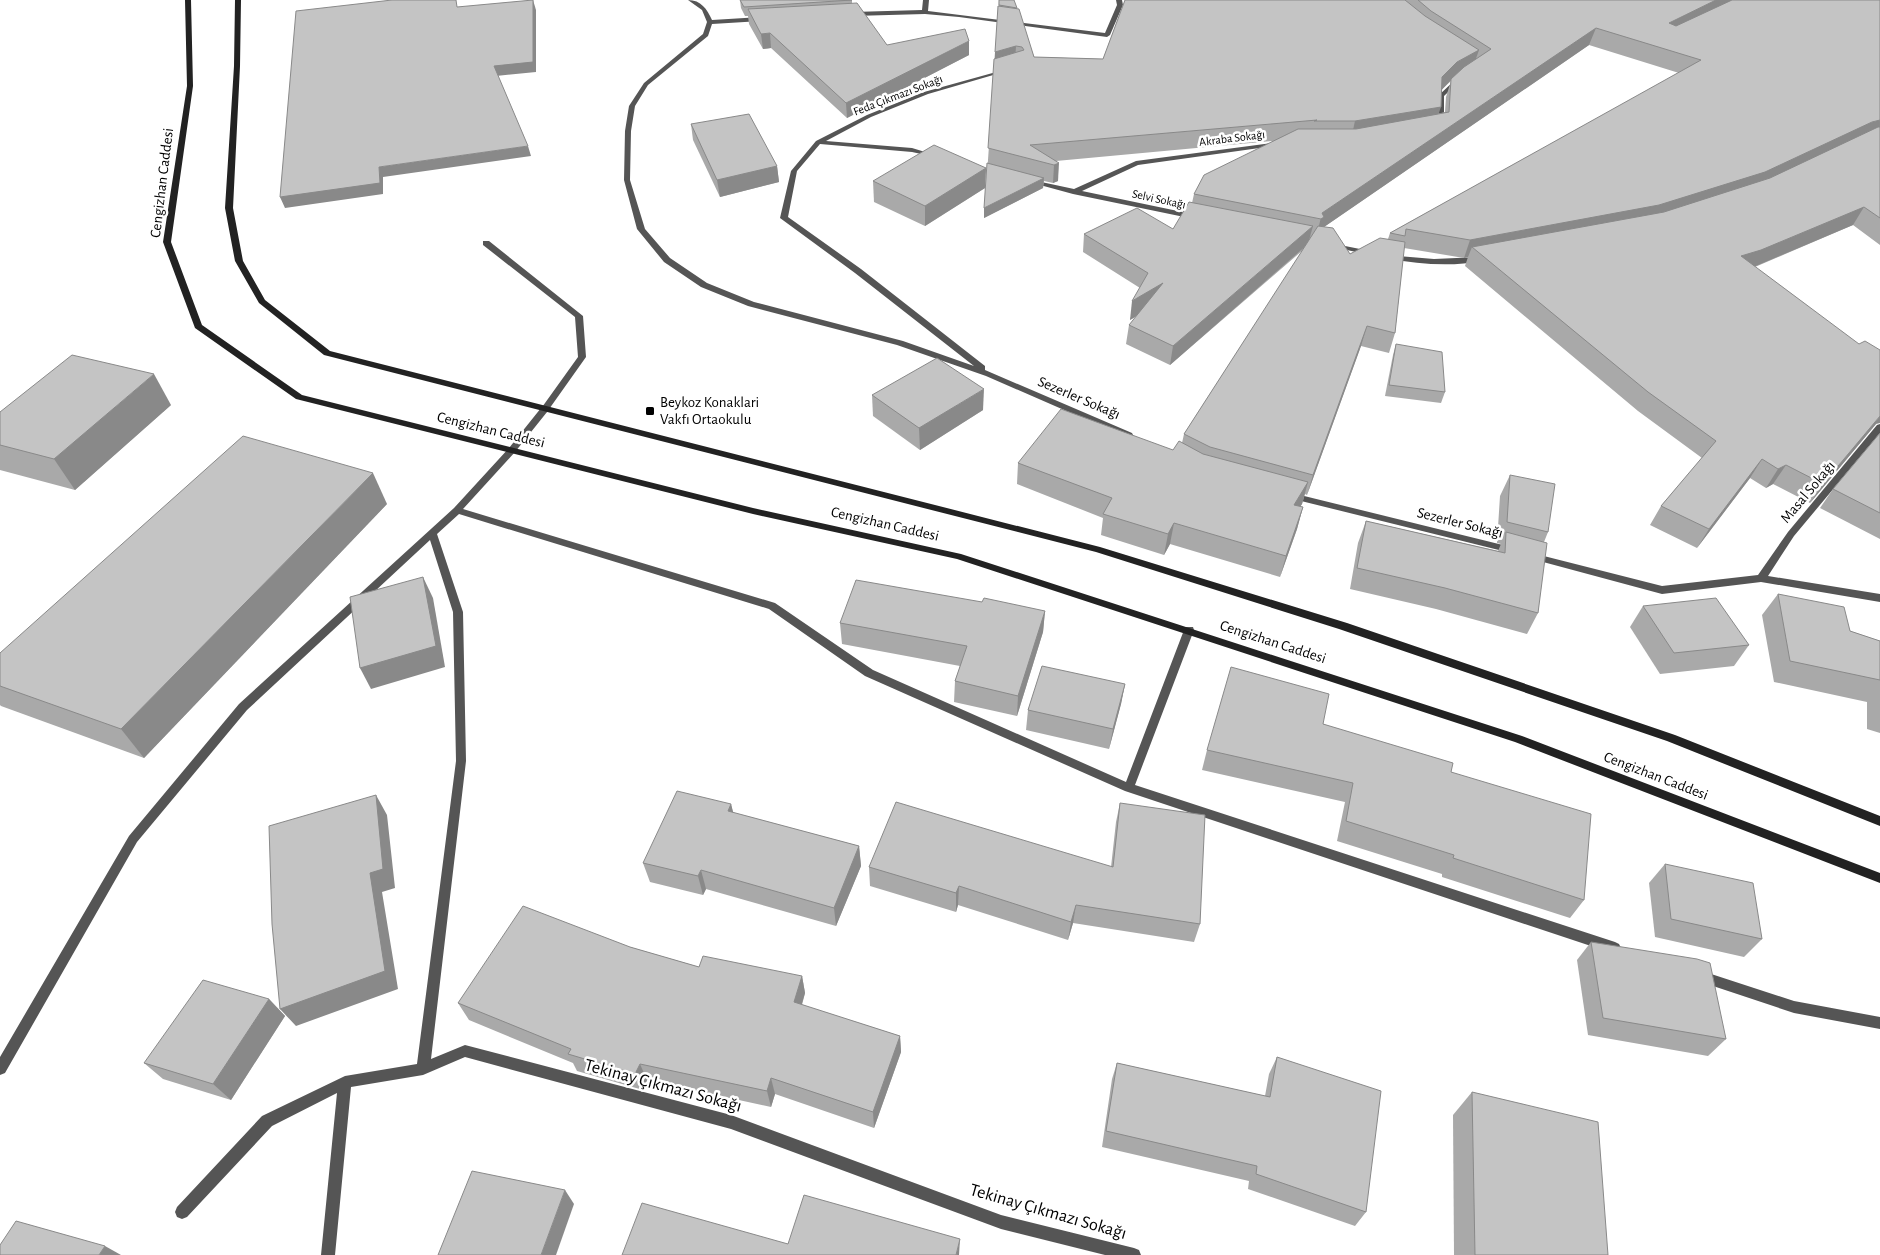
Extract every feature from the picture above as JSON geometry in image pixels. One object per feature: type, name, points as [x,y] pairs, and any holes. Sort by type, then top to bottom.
[{"type":"main road","name":"Cengizhan Caddesi","points":[[188,0],[190,86],[167,242],[198,326],[299,397],[754,510],[958,556],[1518,738],[1880,878]]},
{"type":"main road","name":"Cengizhan Caddesi","points":[[238,0],[237,66],[229,208],[238,261],[262,301],[327,353],[544,410],[1097,549],[1343,626],[1662,735],[1880,820]]},
{"type":"street","points":[[691,0],[704,9],[710,22],[767,19]]},
{"type":"street","points":[[925,12],[926,0]]},
{"type":"street","points":[[844,14],[925,12],[1107,35],[1120,5],[1119,0]]},
{"type":"street","name":"Sezerler Sokağı","points":[[710,22],[706,35],[646,84],[632,106],[628,131],[627,180],[640,229],[667,260],[704,284],[751,304],[900,342],[989,374],[1134,437]]},
{"type":"street","name":"Feda Çıkmazı Sokağı","points":[[818,142],[869,116],[926,93],[1008,69]]},
{"type":"street","points":[[1432,129],[1440,127],[1441,96],[1462,78]]},
{"type":"street","points":[[940,158],[912,150],[818,142],[794,171],[784,218],[858,271],[989,374]]},
{"type":"street","name":"Akraba Sokağı","points":[[1074,192],[1136,163],[1289,143]]},
{"type":"street","name":"Selvi Sokağı","points":[[1026,180],[1199,218]]},
{"type":"street","points":[[0,1069],[133,839],[243,707],[458,510],[512,450],[544,410],[582,357],[579,316],[486,243]]},
{"type":"street","points":[[1324,243],[1401,259],[1464,262],[1490,258]]},
{"type":"street","name":"Masal Sokağı","points":[[1761,578],[1791,534],[1880,428]]},
{"type":"street","name":"Sezerler Sokağı","points":[[1281,493],[1662,590],[1761,578],[1879,596]]},
{"type":"street","points":[[458,510],[772,606],[869,673],[1129,788],[1625,951]]},
{"type":"street","points":[[423,1069],[461,761],[458,612],[432,533]]},
{"type":"street","points":[[1129,788],[1189,630]]},
{"type":"street","points":[[1691,973],[1794,1007],[1880,1022]]},
{"type":"street","name":"Tekinay Çıkmazı Sokağı","points":[[182,1212],[267,1120],[345,1082],[423,1069],[465,1051],[731,1122],[1001,1222],[1134,1255]]},
{"type":"street","points":[[328,1255],[345,1082]]},
{"type":"building","points":[[392,0],[456,0],[457,7],[533,0],[533,62],[494,66],[528,146],[379,167],[380,183],[280,197],[296,11]]},
{"type":"building","points":[[740,0],[852,0],[744,7]]},
{"type":"building","points":[[999,0],[1014,0],[1017,8],[999,5]]},
{"type":"building","points":[[1125,0],[1405,0],[1425,16],[1479,50],[1457,62],[1442,77],[1441,107],[1355,121],[1314,121],[1317,120],[1030,145],[1059,163],[1054,165],[988,148],[994,59],[1024,50],[1022,47],[1016,46],[995,52],[998,6],[1019,9],[1034,57],[1103,59]]},
{"type":"building","points":[[1418,0],[1716,0],[1669,23],[1676,26],[1732,0],[1880,0],[1880,120],[1765,172],[1659,205],[1470,240],[1406,229],[1405,236],[1390,233],[1701,60],[1596,28],[1322,213],[1324,217],[1321,219],[1194,194],[1204,175],[1298,129],[1356,129],[1449,112],[1451,79],[1464,67],[1491,49],[1431,11]]},
{"type":"building","points":[[857,3],[887,45],[965,29],[969,41],[846,103],[770,33],[761,34],[748,9]]},
{"type":"building","points":[[749,114],[777,166],[717,180],[691,124]]},
{"type":"building","points":[[1880,127],[1880,218],[1864,207],[1761,250],[1741,256],[1859,344],[1865,341],[1880,350],[1880,416],[1823,484],[1786,465],[1778,469],[1762,459],[1709,529],[1661,506],[1716,441],[1648,392],[1472,247],[1664,212],[1770,178]]},
{"type":"building","points":[[934,145],[986,168],[925,206],[873,181]]},
{"type":"building","points":[[987,163],[1044,178],[984,208]]},
{"type":"building","points":[[1189,202],[1313,226],[1173,346],[1129,325],[1163,283],[1132,301],[1148,273],[1084,234],[1137,208],[1173,229]]},
{"type":"building","points":[[1318,226],[1333,228],[1350,254],[1380,238],[1405,242],[1395,333],[1367,326],[1313,475],[1210,447],[1184,434]]},
{"type":"building","points":[[1396,344],[1442,352],[1445,392],[1389,385]]},
{"type":"building","points":[[72,355],[154,374],[54,459],[0,445],[0,412]]},
{"type":"building","points":[[937,358],[984,389],[919,428],[872,395]]},
{"type":"building","points":[[1061,409],[1173,450],[1179,441],[1203,454],[1308,482],[1294,505],[1303,507],[1286,556],[1174,523],[1168,534],[1103,514],[1112,498],[1018,463]]},
{"type":"building","points":[[1880,433],[1880,513],[1833,489]]},
{"type":"building","points":[[243,436],[373,473],[121,729],[0,686],[0,653]]},
{"type":"building","points":[[1510,475],[1555,484],[1548,532],[1507,522]]},
{"type":"building","points":[[1366,521],[1505,553],[1506,532],[1547,543],[1538,613],[1445,588],[1357,568]]},
{"type":"building","points":[[423,577],[436,646],[360,668],[350,597]]},
{"type":"building","points":[[856,580],[982,602],[984,598],[1045,611],[1018,696],[955,681],[967,646],[840,623]]},
{"type":"building","points":[[1778,594],[1844,607],[1850,631],[1880,641],[1880,680],[1790,661]]},
{"type":"building","points":[[1716,598],[1749,645],[1674,653],[1643,606]]},
{"type":"building","points":[[1042,666],[1125,684],[1113,729],[1028,710]]},
{"type":"building","points":[[1231,667],[1329,694],[1323,724],[1453,763],[1451,772],[1591,814],[1584,900],[1453,858],[1454,855],[1346,821],[1353,783],[1207,750]]},
{"type":"building","points":[[677,791],[731,804],[728,811],[859,846],[834,908],[701,870],[698,876],[643,863]]},
{"type":"building","points":[[376,795],[383,869],[370,873],[385,971],[280,1009],[272,924],[269,826]]},
{"type":"building","points":[[896,802],[1113,867],[1120,803],[1205,815],[1200,924],[1076,905],[1071,922],[959,886],[956,893],[869,867]]},
{"type":"building","points":[[1665,864],[1753,883],[1762,939],[1671,919]]},
{"type":"building","points":[[523,906],[630,947],[699,967],[703,956],[802,976],[794,1002],[900,1036],[873,1112],[771,1078],[767,1091],[640,1064],[635,1074],[568,1054],[571,1049],[458,1003]]},
{"type":"building","points":[[1591,942],[1697,959],[1710,963],[1726,1039],[1603,1018]]},
{"type":"building","points":[[203,980],[269,999],[213,1084],[144,1063]]},
{"type":"building","points":[[1277,1057],[1381,1091],[1366,1212],[1256,1174],[1257,1166],[1106,1131],[1117,1063],[1270,1097]]},
{"type":"building","points":[[1472,1092],[1598,1122],[1608,1255],[1475,1255]]},
{"type":"building","points":[[472,1171],[565,1190],[541,1255],[438,1255]]},
{"type":"building","points":[[804,1195],[960,1239],[956,1255],[622,1255],[642,1203],[788,1244]]},
{"type":"building","points":[[16,1221],[105,1246],[99,1255],[0,1255],[0,1245]]},
{"type":"place","name":"Beykoz Konaklari Vakfı Ortaokulu","points":[[650,411]]}]
